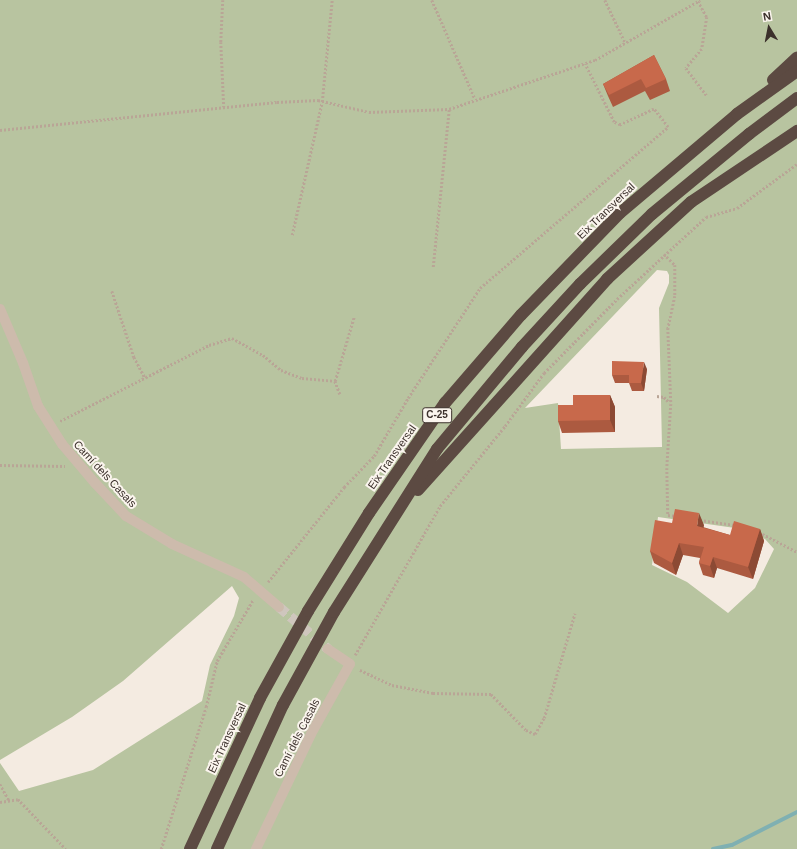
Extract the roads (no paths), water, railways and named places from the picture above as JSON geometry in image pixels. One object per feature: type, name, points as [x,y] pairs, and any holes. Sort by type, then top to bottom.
[{"type":"highway","points":[[737,114],[797,58]]},
{"type":"highway","name":"Eix Transversal","points":[[190,849],[260,698],[308,611],[369,513],[445,403],[521,314],[620,213],[737,114],[797,71]]},
{"type":"highway","name":"C-25","points":[[217,849],[283,705],[334,612],[437,450],[522,347],[580,284],[652,214],[749,134],[797,98]]},
{"type":"highway","points":[[386,528],[489,408],[607,279],[692,202],[797,131]]},
{"type":"street","name":"Camí dels Casals","points":[[0,309],[23,363],[38,406],[51,427],[80,465],[126,516],[172,544],[244,577],[279,607]]},
{"type":"street","name":"Camí dels Casals","points":[[256,849],[311,734],[350,664],[328,649]]},
{"type":"waterway","points":[[713,849],[732,845],[797,812]]},
{"type":"tunnel","points":[[279,607],[328,649]]}]
